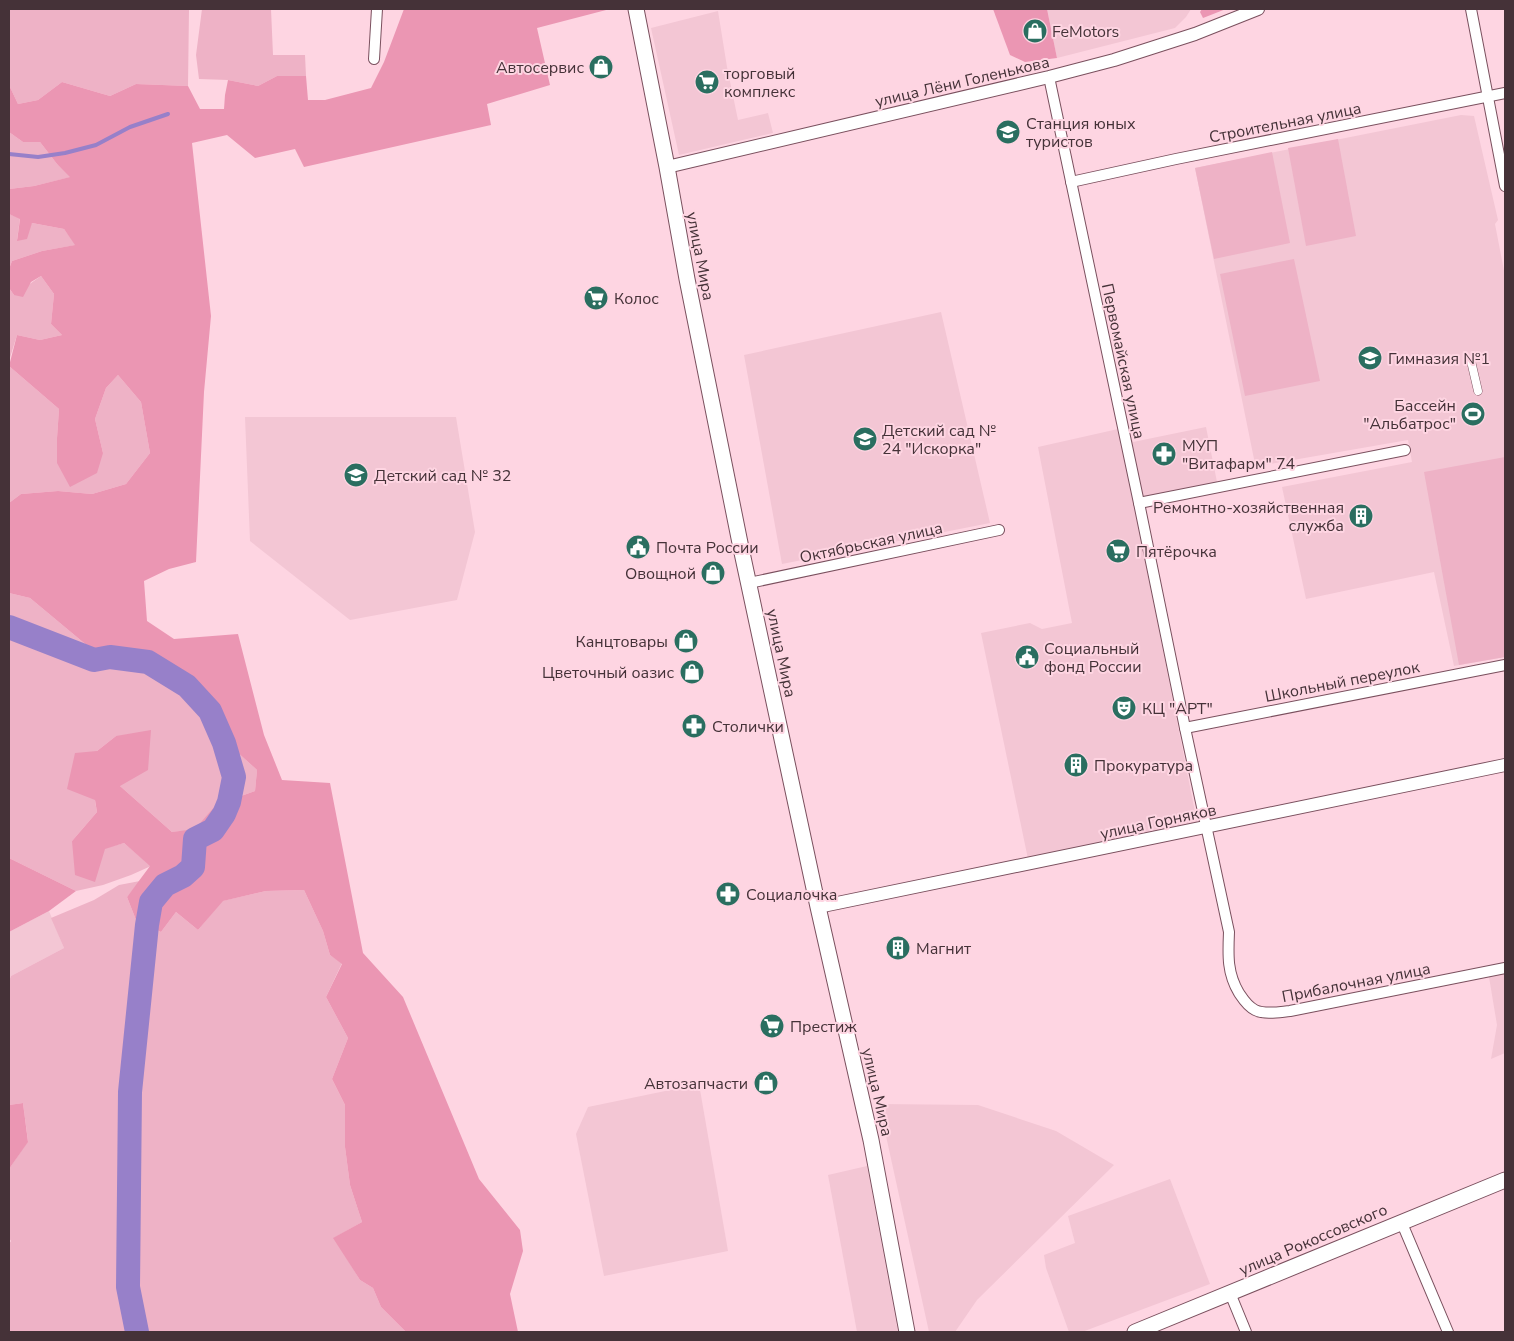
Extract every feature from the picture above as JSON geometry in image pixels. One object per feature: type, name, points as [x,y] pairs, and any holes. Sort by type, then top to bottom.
[{"type":"main road","name":"улица Мира","points":[[636,9],[687,279],[818,907],[869,1131],[906,1332]]},
{"type":"main road","name":"улица Рокоссовского","points":[[1135,1332],[1401,1221],[1505,1180]]},
{"type":"street","points":[[374,59],[377,9]]},
{"type":"street","name":"улица Лёни Голенькова","points":[[667,167],[1049,77],[1196,34],[1258,9]]},
{"type":"street","points":[[1471,9],[1505,186]]},
{"type":"street","name":"Первомайская улица","points":[[1049,77],[1207,828]]},
{"type":"street","name":"Строительная улица","points":[[1071,182],[1505,93]]},
{"type":"street","points":[[1472,361],[1478,391]]},
{"type":"street","points":[[1140,503],[1405,450]]},
{"type":"street","name":"Октябрьская улица","points":[[750,583],[999,530]]},
{"type":"street","name":"Школьный переулок","points":[[1185,728],[1505,665]]},
{"type":"street","name":"улица Горняков","points":[[818,907],[1505,766]]},
{"type":"street","name":"Прибалочная улица","points":[[1207,828],[1229,932],[1228,963],[1233,982],[1246,1003],[1256,1010],[1270,1013],[1290,1011],[1505,968]]},
{"type":"street","points":[[1401,1221],[1448,1332]]},
{"type":"street","points":[[1230,1293],[1246,1332]]},
{"type":"shaded area","points":[[9,9],[189,9],[188,86],[136,84],[110,96],[62,82],[38,100],[18,104],[9,85]]},
{"type":"shaded area","points":[[202,9],[271,9],[273,55],[305,55],[306,76],[277,76],[258,86],[228,80],[199,79],[196,55]]},
{"type":"shaded area","points":[[404,9],[610,9],[537,28],[550,85],[487,104],[491,125],[304,167],[295,149],[255,158],[227,135],[192,143],[211,316],[204,392],[196,562],[169,569],[144,581],[147,621],[174,639],[238,634],[264,735],[282,780],[330,783],[363,953],[403,997],[479,1179],[520,1230],[523,1251],[510,1294],[518,1332],[406,1332],[381,1307],[373,1288],[360,1280],[333,1238],[362,1222],[350,1185],[345,1147],[345,1105],[332,1079],[348,1038],[326,997],[342,964],[330,955],[323,931],[304,890],[266,891],[223,901],[198,930],[176,912],[161,932],[136,920],[127,897],[150,866],[124,843],[105,849],[95,882],[75,875],[72,841],[97,812],[95,800],[67,789],[75,753],[97,751],[116,736],[151,730],[148,770],[120,786],[172,832],[195,829],[216,805],[255,791],[257,770],[236,751],[215,717],[193,694],[150,672],[126,654],[90,648],[30,598],[9,593],[9,503],[21,494],[58,491],[92,494],[126,484],[150,453],[141,402],[118,375],[106,388],[95,419],[103,453],[97,473],[70,487],[57,463],[59,409],[9,366],[17,335],[40,340],[62,335],[51,324],[54,294],[41,276],[31,282],[23,297],[14,295],[9,288],[9,269],[12,261],[42,251],[75,245],[64,229],[32,223],[27,239],[17,241],[20,219],[9,214],[9,189],[34,186],[70,177],[40,142],[23,142],[9,132],[9,85],[18,104],[38,100],[62,82],[110,96],[136,84],[188,86],[200,109],[224,109],[228,80],[258,86],[277,76],[306,76],[308,100],[325,100],[371,88],[384,62]]},
{"type":"shaded area","points":[[993,9],[1047,9],[1057,58],[1025,62],[1010,55]]},
{"type":"shaded area","points":[[1047,9],[1191,9],[1175,28],[1057,58]]},
{"type":"shaded area","points":[[1202,9],[1226,9],[1203,18],[1200,12]]},
{"type":"shaded area","points":[[718,11],[738,120],[768,113],[773,133],[679,155],[651,28]]},
{"type":"shaded area","name":"Гимназия №1","points":[[1461,115],[1474,116],[1498,220],[1495,224],[1505,276],[1505,657],[1454,666],[1434,572],[1306,599],[1282,487],[1412,462],[1408,440],[1258,466],[1254,459],[1195,168]]},
{"type":"shaded area","points":[[9,132],[23,142],[40,142],[57,164],[71,177],[34,186],[9,189]]},
{"type":"shaded area","points":[[1338,139],[1356,236],[1306,246],[1288,148]]},
{"type":"shaded area","points":[[1272,152],[1290,243],[1214,259],[1195,168]]},
{"type":"shaded area","points":[[9,214],[20,218],[17,240],[32,223],[64,229],[76,245],[42,251],[12,261],[9,269]]},
{"type":"shaded area","points":[[1294,259],[1320,381],[1245,396],[1220,274]]},
{"type":"shaded area","points":[[41,276],[54,294],[51,324],[62,335],[40,340],[17,335],[9,361],[9,288],[14,295]]},
{"type":"shaded area","name":"Детский сад № 24 \"Искорка\"","points":[[941,312],[990,523],[782,564],[744,355]]},
{"type":"shaded area","points":[[9,366],[59,409],[57,438],[103,453],[95,419],[106,388],[118,375],[141,402],[150,453],[126,484],[92,494],[58,491],[21,494],[9,503]]},
{"type":"shaded area","name":"Детский сад № 32","points":[[245,417],[456,417],[475,532],[457,600],[350,620],[250,541]]},
{"type":"shaded area","points":[[1127,427],[1133,442],[1206,427],[1217,482],[1133,500],[1197,822],[1028,859],[981,633],[1030,623],[1042,629],[1072,623],[1038,447]]},
{"type":"shaded area","points":[[1505,457],[1505,657],[1459,665],[1424,472]]},
{"type":"shaded area","points":[[9,593],[30,598],[90,648],[126,654],[150,672],[193,694],[215,717],[236,751],[257,770],[255,791],[216,805],[196,830],[172,832],[120,786],[116,736],[97,751],[95,801],[97,812],[72,841],[105,848],[124,843],[151,866],[103,885],[76,891],[9,858]]},
{"type":"shaded area","points":[[9,858],[76,891],[49,911],[9,932]]},
{"type":"shaded area","points":[[140,881],[127,897],[136,920],[161,932],[176,912],[198,930],[222,901],[266,891],[304,890],[323,931],[330,955],[342,963],[326,997],[348,1038],[332,1079],[345,1105],[345,1147],[350,1185],[362,1222],[334,1238],[360,1280],[373,1288],[381,1307],[406,1332],[9,1332],[9,1244],[11,1241],[9,1238],[9,1169],[28,1141],[23,1103],[9,1105],[9,981],[11,976],[64,948],[51,918],[94,900],[119,885]]},
{"type":"shaded area","points":[[49,911],[64,948],[11,976],[9,981],[9,932]]},
{"type":"shaded area","points":[[1505,974],[1505,1053],[1491,1059],[1497,1025],[1489,977]]},
{"type":"shaded area","points":[[699,1084],[728,1251],[604,1276],[576,1134],[588,1107]]},
{"type":"shaded area","points":[[23,1103],[28,1142],[9,1169],[9,1105]]},
{"type":"shaded area","points":[[879,1104],[978,1105],[1056,1131],[1114,1165],[977,1300],[955,1332],[929,1332]]},
{"type":"shaded area","points":[[867,1166],[898,1332],[857,1332],[828,1175]]},
{"type":"shaded area","points":[[1170,1179],[1210,1284],[1082,1332],[1069,1332],[1046,1268],[1044,1255],[1075,1243],[1068,1216]]},
{"type":"waterway","points":[[9,154],[38,157],[65,153],[96,145],[130,127],[168,114]]},
{"type":"waterway","points":[[9,627],[94,660],[110,657],[148,662],[187,686],[210,711],[224,743],[234,777],[229,802],[224,814],[213,830],[195,839],[193,867],[183,876],[165,885],[151,902],[130,1092],[128,1287],[137,1332]]},
{"type":"place","name":"FeMotors","points":[[1035,31]]},
{"type":"place","name":"Автосервис","points":[[601,67]]},
{"type":"place","name":"торговый комплекс","points":[[707,82]]},
{"type":"place","name":"Станция юных туристов","points":[[1008,132]]},
{"type":"place","name":"Колос","points":[[596,298]]},
{"type":"place","name":"Гимназия №1","points":[[1370,358]]},
{"type":"place","name":"Бассейн \"Альбатрос\"","points":[[1473,414]]},
{"type":"place","name":"Детский сад № 24 \"Искорка\"","points":[[865,439]]},
{"type":"place","name":"МУП \"Витафарм\" 74","points":[[1164,454]]},
{"type":"place","name":"Детский сад № 32","points":[[356,475]]},
{"type":"place","name":"Ремонтно-хозяйственная служба","points":[[1361,516]]},
{"type":"place","name":"Почта России","points":[[638,547]]},
{"type":"place","name":"Пятёрочка","points":[[1118,551]]},
{"type":"place","name":"Овощной","points":[[713,573]]},
{"type":"place","name":"Канцтовары","points":[[686,641]]},
{"type":"place","name":"Социальный фонд России","points":[[1027,657]]},
{"type":"place","name":"Цветочный оазис","points":[[692,672]]},
{"type":"place","name":"КЦ \"АРТ\"","points":[[1124,708]]},
{"type":"place","name":"Столички","points":[[694,726]]},
{"type":"place","name":"Прокуратура","points":[[1076,765]]},
{"type":"place","name":"Социалочка","points":[[728,894]]},
{"type":"place","name":"Магнит","points":[[898,948]]},
{"type":"place","name":"Престиж","points":[[772,1026]]},
{"type":"place","name":"Автозапчасти","points":[[766,1083]]}]
